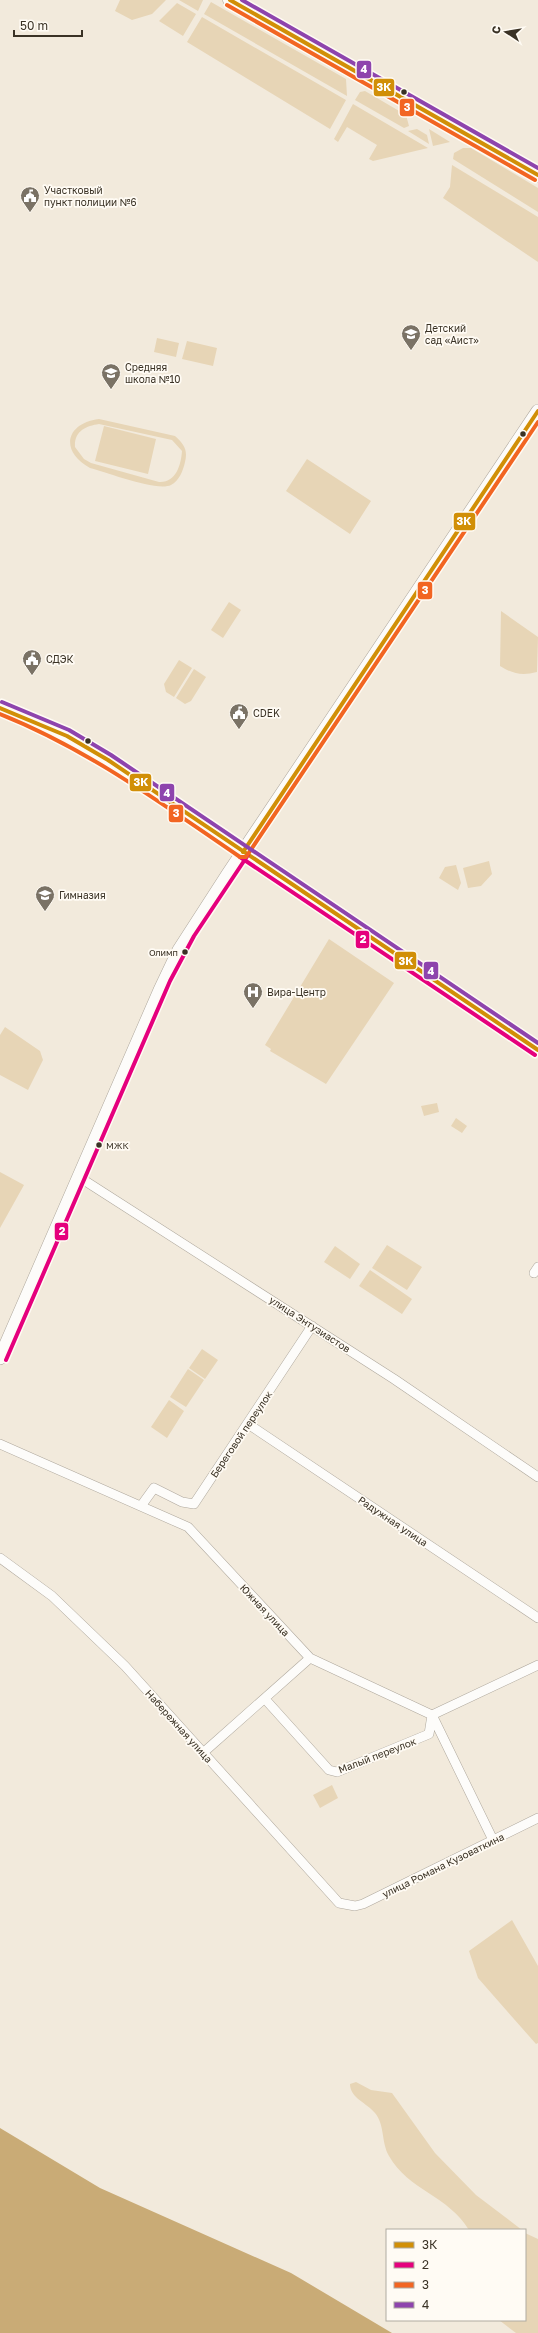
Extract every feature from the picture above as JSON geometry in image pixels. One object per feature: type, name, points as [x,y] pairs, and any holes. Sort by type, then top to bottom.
[{"type":"main road","points":[[230,0],[538,174]]},
{"type":"main road","points":[[0,1358],[171,965],[189,933],[538,411]]},
{"type":"main road","points":[[0,708],[36,722],[78,742],[242,852]]},
{"type":"street","points":[[242,852],[538,1050]]},
{"type":"street","name":"улица Энтузиастов","points":[[79,1177],[394,1379],[538,1476]]},
{"type":"street","name":"Береговой переулок","points":[[141,1506],[154,1488],[182,1502],[194,1504],[312,1326]]},
{"type":"street","name":"Радужная улица","points":[[248,1424],[538,1618]]},
{"type":"street","name":"Южная улица","points":[[0,1444],[188,1527],[310,1658],[432,1715]]},
{"type":"street","name":"Набережная улица","points":[[0,1558],[30,1579],[72,1614],[125,1666],[204,1752],[334,1899],[346,1906]]},
{"type":"street","points":[[204,1752],[310,1658]]},
{"type":"street","points":[[493,1840],[432,1715],[538,1665]]},
{"type":"street","name":"Малый переулок","points":[[265,1699],[328,1770],[337,1772],[429,1734],[432,1715]]},
{"type":"street","name":"улица Романа Кузоваткина","points":[[346,1906],[363,1904],[538,1818]]},
{"type":"shaded area","points":[[120,0],[166,0],[152,14],[132,20],[115,11]]},
{"type":"shaded area","points":[[179,0],[203,0],[198,11]]},
{"type":"shaded area","points":[[211,2],[346,79],[347,96],[204,14]]},
{"type":"shaded area","points":[[177,3],[196,14],[183,36],[159,21]]},
{"type":"shaded area","points":[[202,17],[346,100],[330,129],[187,42]]},
{"type":"shaded area","points":[[365,91],[406,115],[409,126],[404,128],[355,100],[360,92]]},
{"type":"shaded area","points":[[353,104],[428,148],[373,161],[369,159],[377,145],[347,127],[338,142],[334,139]]},
{"type":"shaded area","points":[[417,129],[427,135],[429,144],[408,131]]},
{"type":"shaded area","points":[[429,129],[450,142],[433,146]]},
{"type":"shaded area","points":[[463,148],[471,148],[538,188],[538,212],[453,159],[454,153]]},
{"type":"shaded area","points":[[452,165],[538,217],[538,262],[443,198],[450,187]]},
{"type":"shaded area","points":[[157,338],[179,343],[176,357],[154,352]]},
{"type":"shaded area","points":[[187,341],[217,348],[213,366],[182,359]]},
{"type":"shaded area","points":[[99,419],[175,436],[181,442],[186,451],[185,462],[180,475],[171,485],[155,486],[131,481],[90,468],[80,461],[74,454],[70,439],[73,432],[79,426]],"holes":[[[99,424],[172,440],[182,451],[179,467],[170,480],[165,482],[159,482],[91,463],[84,459],[75,447],[76,437],[82,430]]]},
{"type":"shaded area","points":[[104,426],[156,439],[148,474],[95,461]]},
{"type":"shaded area","points":[[307,459],[371,501],[350,534],[286,491]]},
{"type":"shaded area","points":[[229,602],[241,610],[223,638],[211,630]]},
{"type":"shaded area","points":[[501,611],[538,637],[537,672],[518,674],[500,666]]},
{"type":"shaded area","points":[[179,660],[192,668],[174,697],[166,692],[164,684]]},
{"type":"shaded area","points":[[194,669],[206,677],[191,701],[185,704],[176,698]]},
{"type":"shaded area","points":[[489,861],[492,874],[481,886],[468,888],[463,868]]},
{"type":"shaded area","points":[[456,865],[461,883],[458,890],[439,878],[445,867]]},
{"type":"shaded area","points":[[329,939],[394,983],[326,1084],[270,1051],[271,1049],[265,1045]]},
{"type":"shaded area","points":[[5,1027],[40,1051],[43,1060],[28,1090],[0,1075],[0,1035]]},
{"type":"shaded area","points":[[437,1103],[439,1112],[424,1116],[421,1106]]},
{"type":"shaded area","points":[[456,1118],[467,1126],[462,1133],[451,1126]]},
{"type":"shaded area","points":[[0,1172],[24,1185],[0,1228]]},
{"type":"shaded area","points":[[387,1245],[422,1267],[407,1290],[372,1268]]},
{"type":"shaded area","points":[[335,1246],[360,1264],[350,1279],[324,1262]]},
{"type":"shaded area","points":[[370,1270],[412,1299],[402,1314],[359,1286]]},
{"type":"shaded area","points":[[202,1349],[218,1360],[205,1379],[189,1368]]},
{"type":"shaded area","points":[[188,1369],[204,1380],[186,1407],[170,1397]]},
{"type":"shaded area","points":[[169,1400],[184,1411],[167,1438],[151,1427]]},
{"type":"shaded area","points":[[332,1785],[338,1798],[320,1808],[313,1795]]},
{"type":"shaded area","points":[[512,1920],[538,1966],[538,2043],[536,2044],[478,1978],[469,1951]]},
{"type":"shaded area","points":[[356,2082],[371,2090],[392,2093],[435,2153],[476,2195],[521,2229],[468,2229],[461,2218],[451,2209],[407,2177],[397,2168],[389,2156],[385,2145],[382,2128],[375,2113],[356,2097],[350,2084]]},
{"type":"shaded area","points":[[0,2128],[100,2188],[291,2273],[392,2333],[0,2333]]},
{"type":"shaded area","points":[[526,2233],[538,2239],[538,2333],[516,2333],[500,2321],[526,2321]]},
{"type":"transit line","name":"3К","points":[[230,0],[538,175]]},
{"type":"transit line","name":"4","points":[[242,0],[538,168]]},
{"type":"transit line","name":"3","points":[[227,5],[535,180]]},
{"type":"transit line","name":"3К","points":[[243,852],[538,411]]},
{"type":"transit line","name":"3","points":[[0,714],[32,728],[94,761],[153,798],[240,857],[246,857],[538,422]]},
{"type":"transit line","name":"4","points":[[2,702],[69,730],[111,755],[538,1043]]},
{"type":"transit line","name":"3К","points":[[0,708],[67,736],[108,760],[538,1050]]},
{"type":"transit line","name":"2","points":[[6,1360],[170,981],[194,936],[248,855]]},
{"type":"transit line","name":"2","points":[[240,857],[535,1055]]},
{"type":"place","name":"Участковый пункт полиции №6","points":[[30,213]]},
{"type":"place","name":"Детский сад «Аист»","points":[[411,351]]},
{"type":"place","name":"Средняя школа №10","points":[[111,390]]},
{"type":"place","name":"СДЭК","points":[[32,676]]},
{"type":"place","name":"CDEK","points":[[239,730]]},
{"type":"place","name":"Гимназия","points":[[45,912]]},
{"type":"place","name":"Олимп","points":[[185,952]]},
{"type":"place","name":"Вира-Центр","points":[[253,1009]]},
{"type":"place","name":"МЖК","points":[[99,1145]]}]
